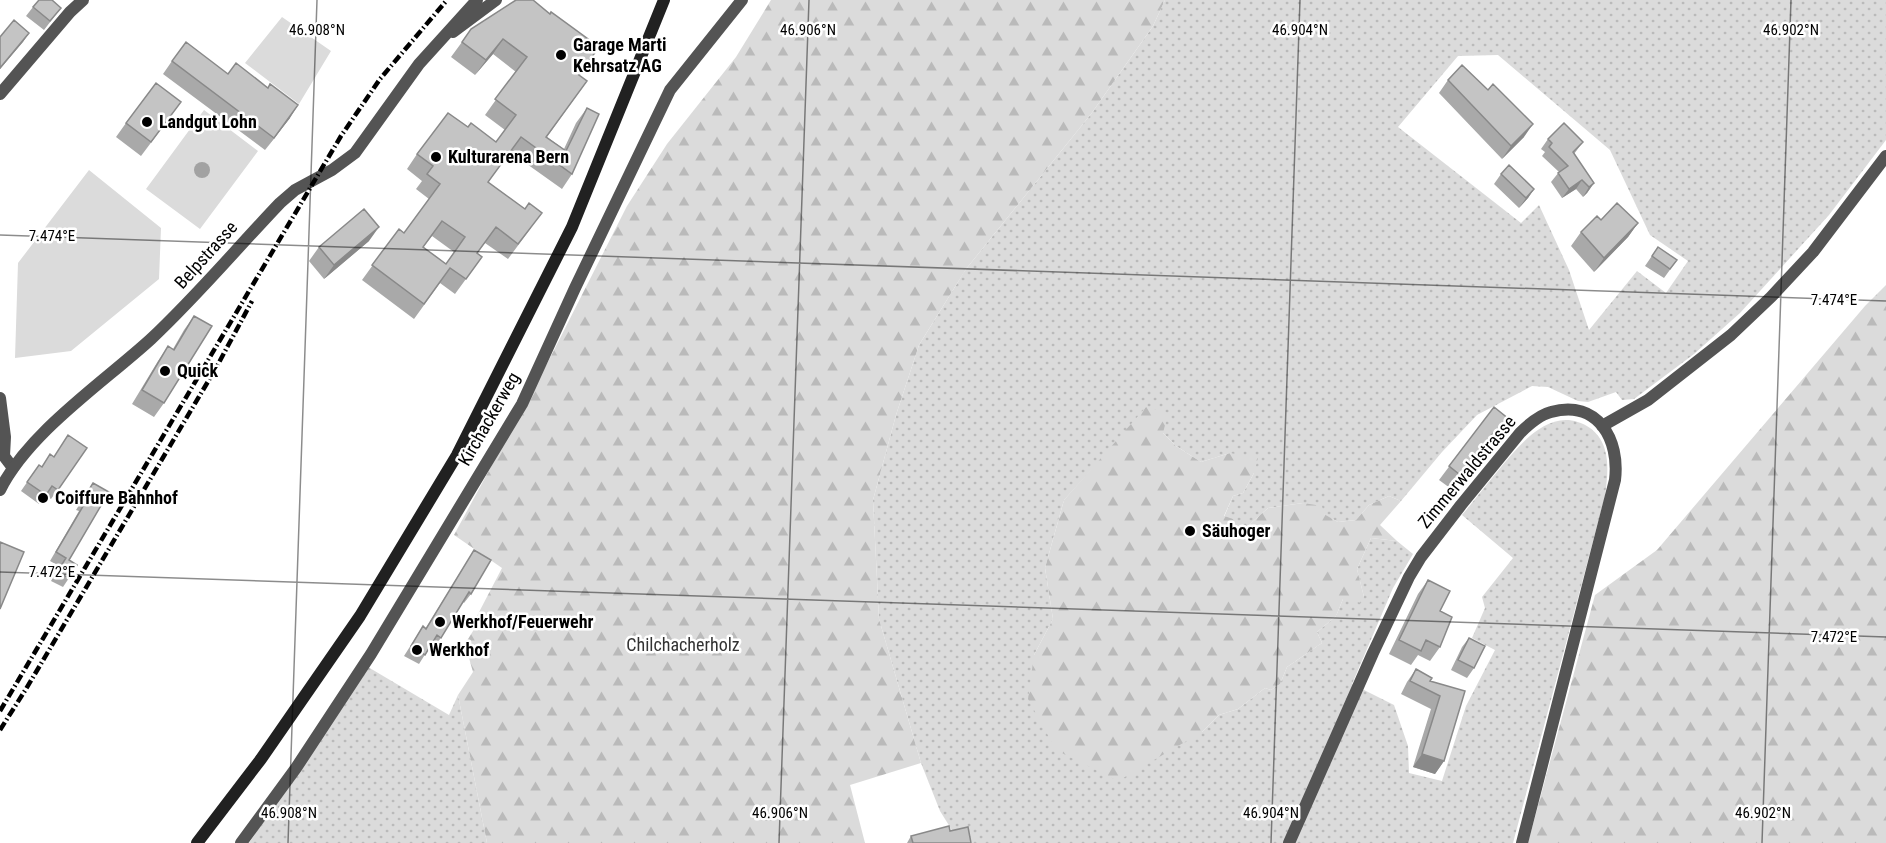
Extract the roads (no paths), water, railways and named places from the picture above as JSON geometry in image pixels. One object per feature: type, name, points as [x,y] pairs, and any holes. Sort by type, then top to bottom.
[{"type":"main road","points":[[197,843],[261,759],[360,616],[457,455],[572,227],[664,0]]},
{"type":"street","points":[[0,94],[70,12],[83,0]]},
{"type":"street","name":"Belpstrasse","points":[[0,490],[13,468],[63,414],[171,320],[288,195],[332,170],[355,153],[398,90],[435,45],[477,0]]},
{"type":"street","name":"Belpstrasse","points":[[435,45],[496,0]]},
{"type":"street","name":"Kirchackerweg","points":[[241,843],[296,768],[371,654],[522,404],[670,90],[742,0]]},
{"type":"street","points":[[1522,843],[1614,492],[1616,452],[1602,426],[1648,400],[1731,335],[1771,297],[1813,252],[1886,156]]},
{"type":"street","points":[[0,398],[5,437],[4,456],[13,468]]},
{"type":"street","name":"Zimmerwaldstrasse","points":[[1289,843],[1390,614],[1421,557],[1505,451],[1531,423],[1551,412],[1563,410],[1584,414],[1602,426]]},
{"type":"railway","points":[[0,711],[341,136],[380,79],[447,0]]},
{"type":"railway","points":[[0,730],[216,368],[252,301]]},
{"type":"place","name":"Garage Marti Kehrsatz AG","points":[[561,55]]},
{"type":"place","name":"Landgut Lohn","points":[[147,122]]},
{"type":"place","name":"Kulturarena Bern","points":[[436,157]]},
{"type":"place","name":"Quick","points":[[165,371]]},
{"type":"place","name":"Coiffure Bahnhof","points":[[43,498]]},
{"type":"place","name":"Säuhoger","points":[[1190,531]]},
{"type":"place","name":"Werkhof/Feuerwehr","points":[[440,622]]},
{"type":"place","name":"Werkhof","points":[[417,650]]},
{"type":"park label","name":"Chilchacherholz","points":[[683,645]]}]
